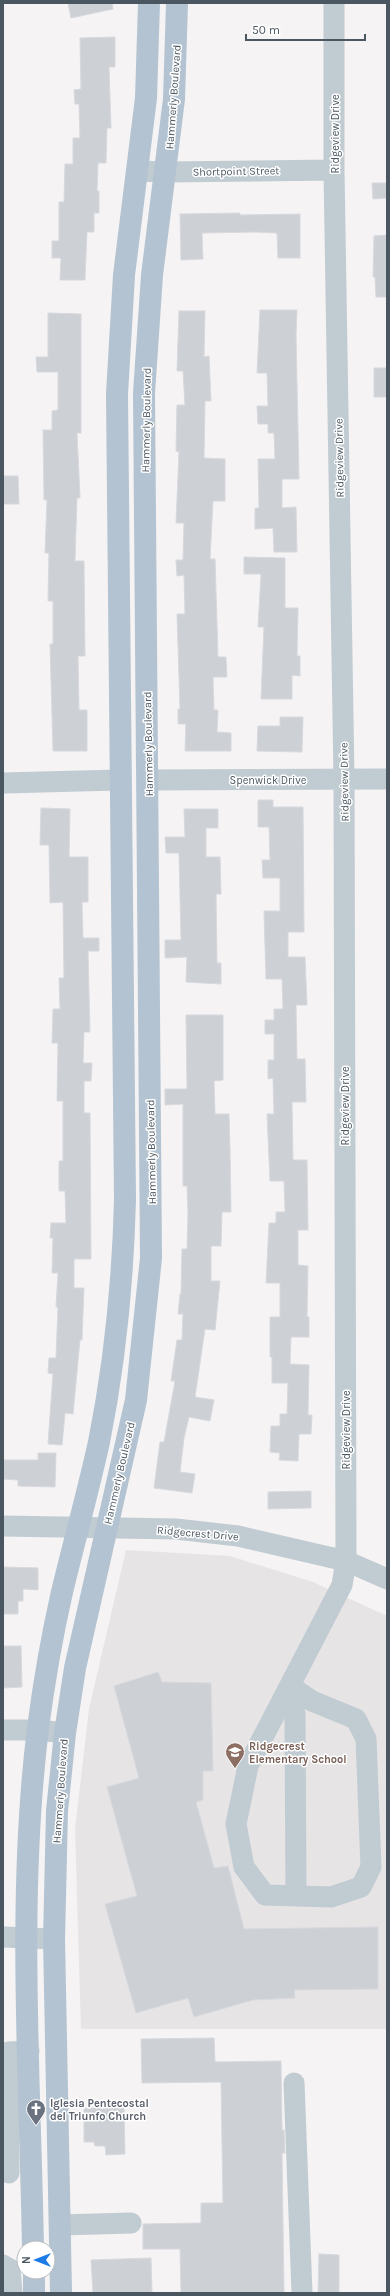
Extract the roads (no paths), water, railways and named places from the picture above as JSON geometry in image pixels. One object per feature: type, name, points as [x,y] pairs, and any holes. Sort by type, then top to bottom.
[{"type":"main road","points":[[33,2240],[27,1938],[30,1811],[38,1730],[48,1663],[98,1443],[109,1385],[116,1340],[123,1257],[125,1199],[124,1047],[119,780],[117,394],[124,275],[146,98],[149,3]]},
{"type":"main road","name":"Hammerly Boulevard","points":[[61,2293],[54,1939],[57,1811],[65,1733],[76,1668],[136,1400],[151,1258],[149,780],[144,393],[152,275],[174,99],[177,3]]},
{"type":"main road","points":[[117,438],[144,438]]},
{"type":"main road","points":[[119,689],[132,732],[132,759],[136,772],[149,780]]},
{"type":"main road","points":[[119,780],[132,794],[135,807],[135,829],[149,880]]},
{"type":"main road","points":[[124,1047],[149,1047]]},
{"type":"main road","points":[[123,1257],[151,1258]]},
{"type":"main road","points":[[34,2280],[34,2293]]},
{"type":"street","name":"Ridgeview Drive","points":[[296,1896],[265,1895],[244,1867],[236,1824],[248,1766],[342,1585],[346,1561],[344,779],[334,170],[334,3]]},
{"type":"street","name":"Shortpoint Street","points":[[138,170],[166,172],[334,170]]},
{"type":"street","name":"Spenwick Drive","points":[[149,780],[387,779]]},
{"type":"street","points":[[3,783],[119,780]]},
{"type":"street","name":"Ridgecrest Drive","points":[[3,1526],[78,1529],[176,1529],[238,1536],[346,1561],[387,1579]]},
{"type":"street","points":[[290,1686],[312,1701],[356,1719],[366,1739],[370,1867],[360,1887],[331,1897],[296,1896],[296,1714],[290,1686]]},
{"type":"street","points":[[3,1730],[38,1730],[65,1733]]},
{"type":"street","points":[[3,1938],[54,1939]]},
{"type":"street","points":[[29,2051],[8,2052],[6,2173],[32,2172]]},
{"type":"street","points":[[294,2083],[302,2293]]},
{"type":"street","points":[[60,2225],[131,2223]]},
{"type":"street","points":[[3,2265],[10,2269],[12,2293]]},
{"type":"place","name":"Ridgecrest Elementary School","points":[[235,1769]]},
{"type":"place","name":"Iglesia Pentecostal del Triunfo Church","points":[[36,2126]]}]
